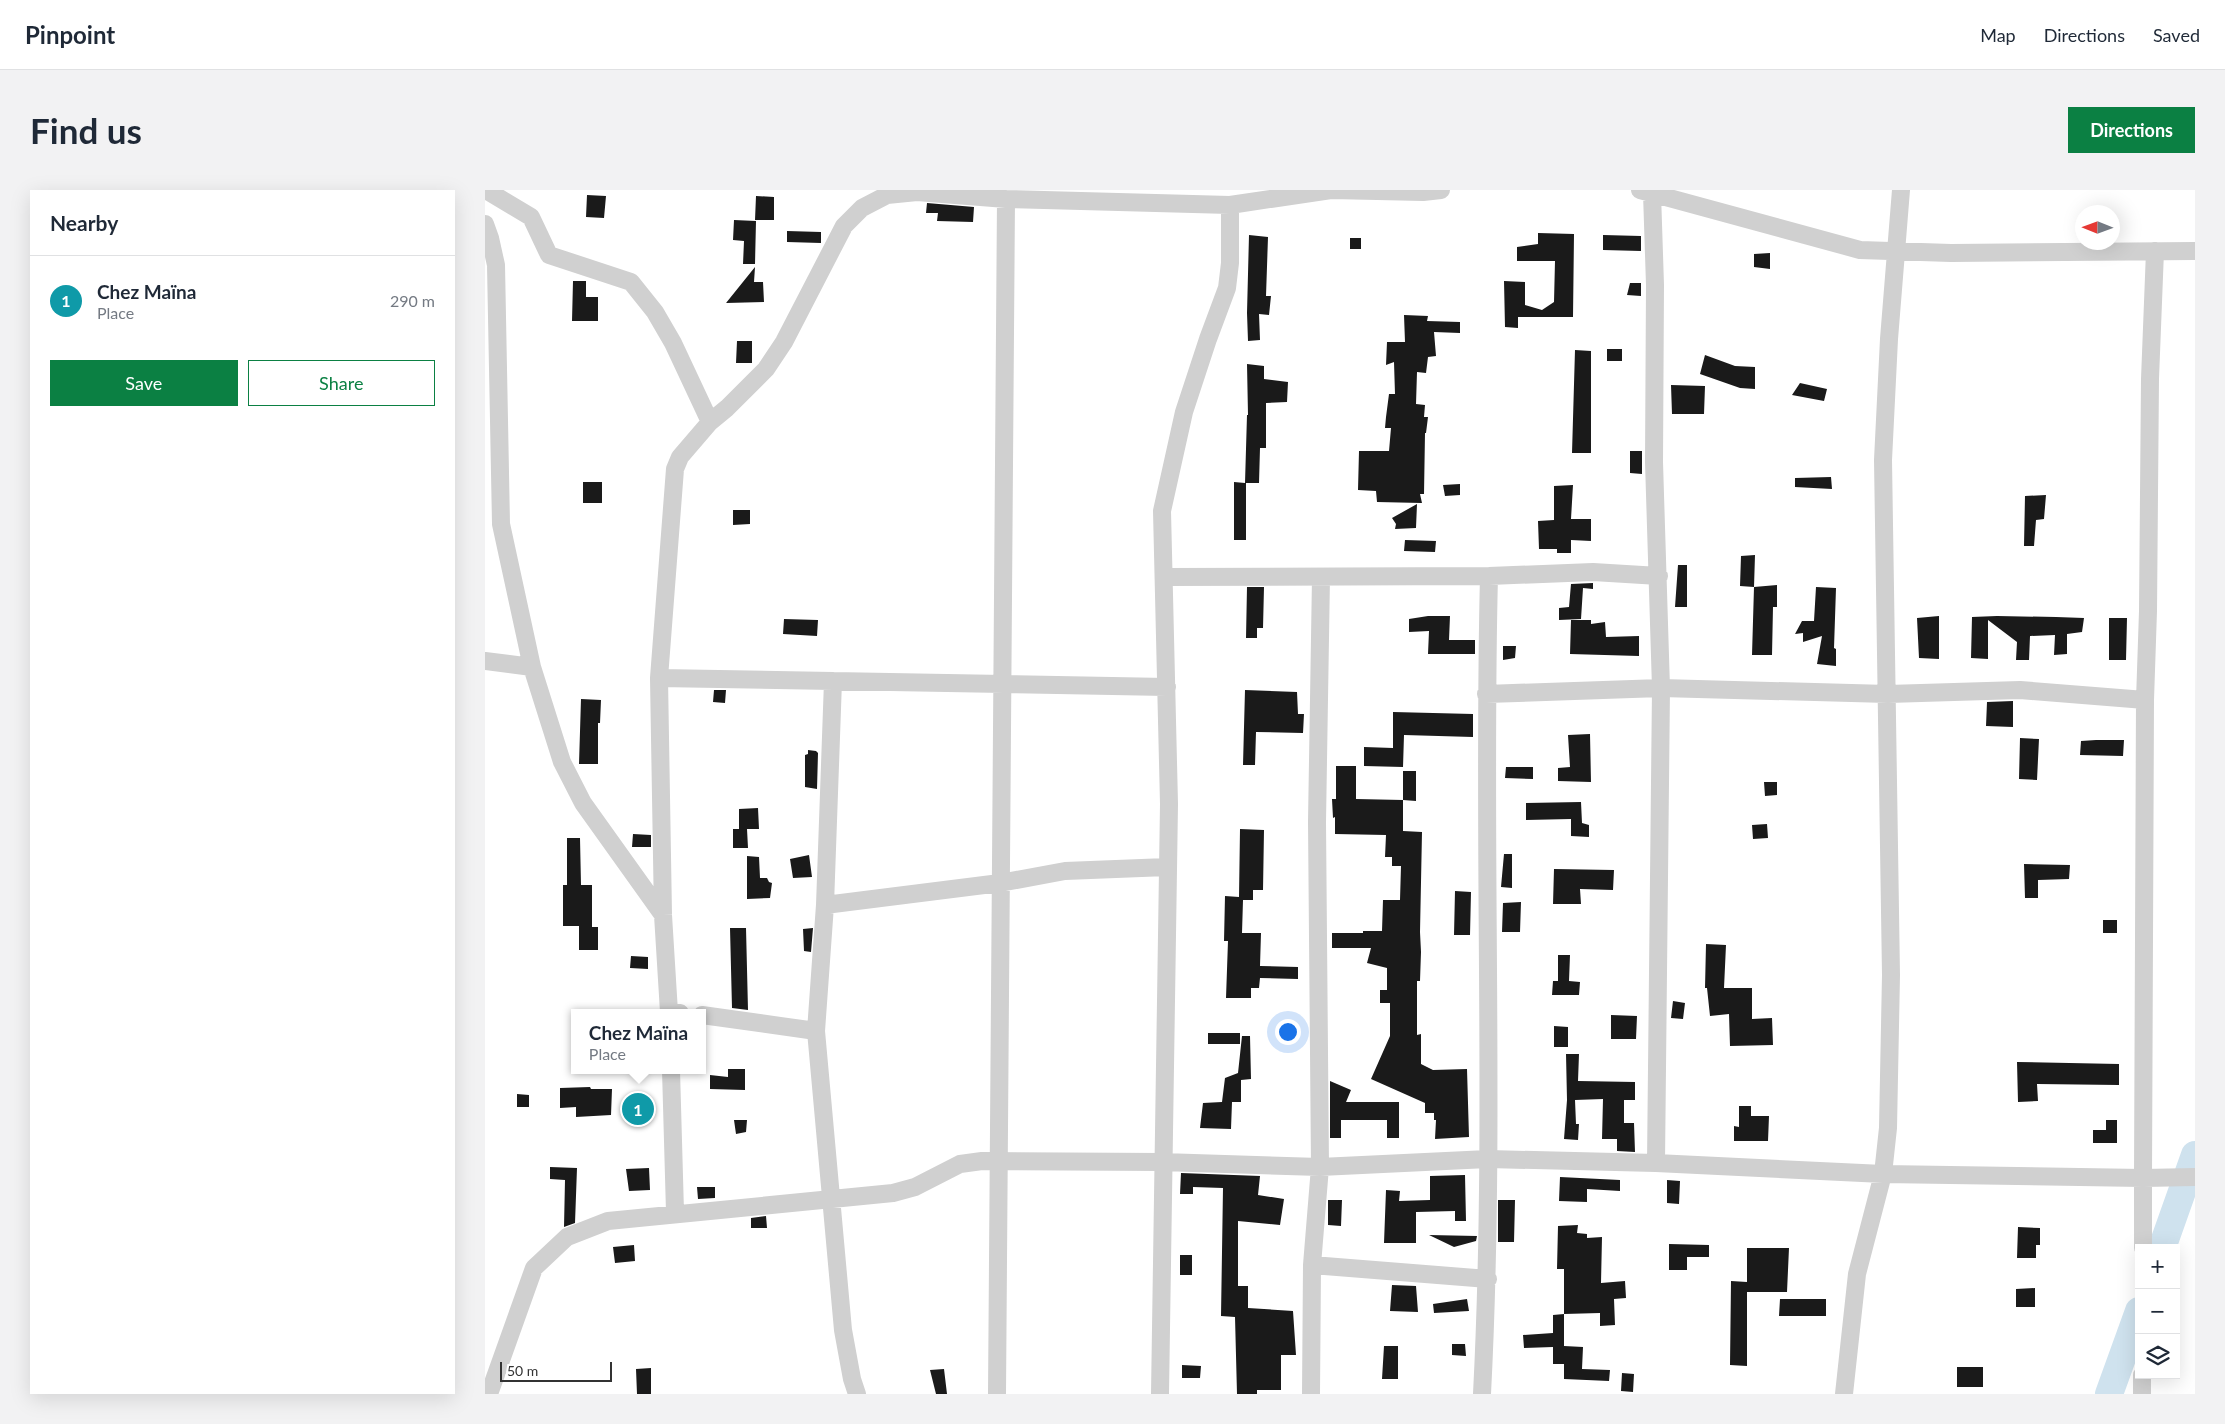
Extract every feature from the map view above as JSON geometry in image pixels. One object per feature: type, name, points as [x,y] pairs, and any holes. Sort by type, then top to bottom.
[{"type":"street","points":[[486,190],[531,217],[549,255],[631,282],[655,312],[673,343],[710,422]]},
{"type":"street","points":[[673,1009],[663,916],[659,678],[675,469],[681,457],[710,422],[727,408],[766,369],[785,342],[844,226],[862,208],[887,195],[917,192],[1006,199],[1230,205],[1331,190],[1423,192],[1441,190]]},
{"type":"street","points":[[1844,1394],[1857,1274],[1883,1174],[1888,1128],[1891,975],[1883,460],[1889,339],[1901,190]]},
{"type":"street","points":[[1656,1163],[1661,688],[1654,462],[1655,294],[1646,191],[1860,250],[1897,252],[2195,251]]},
{"type":"street","points":[[997,1394],[1000,883],[999,684],[1006,199]]},
{"type":"street","points":[[1160,1394],[1167,867],[1167,687],[1162,511],[1184,412],[1227,288],[1230,263],[1230,205]]},
{"type":"street","points":[[485,224],[496,265],[496,352],[501,524],[532,667],[562,762],[583,803],[663,916]]},
{"type":"street","points":[[2143,1244],[2145,700],[2149,611],[2150,379],[2155,251]]},
{"type":"street","points":[[1164,577],[1489,576],[1593,572],[1659,576]]},
{"type":"street","points":[[1482,1394],[1488,1279],[1486,694],[1489,576]]},
{"type":"street","points":[[1311,1394],[1312,1265],[1320,1167],[1317,822],[1321,577]]},
{"type":"street","points":[[485,661],[532,667]]},
{"type":"street","points":[[659,678],[1167,687]]},
{"type":"street","points":[[833,681],[825,905],[816,1031],[833,1198],[843,1330],[852,1380],[857,1394]]},
{"type":"street","points":[[1486,694],[1661,688],[1887,694],[2020,690],[2145,700]]},
{"type":"street","points":[[825,905],[1000,883],[1065,872],[1167,867]]},
{"type":"street","points":[[706,1016],[816,1031]]},
{"type":"street","points":[[671,1074],[675,1212]]},
{"type":"street","points":[[489,1394],[534,1268],[567,1237],[588,1227],[608,1221],[675,1212],[893,1193],[915,1187],[960,1164],[997,1161],[1162,1162],[1320,1167],[1488,1159],[1656,1163],[1883,1174],[2195,1177]]},
{"type":"street","points":[[1312,1265],[1488,1279]]},
{"type":"street","points":[[2142,1379],[2142,1394]]},
{"type":"building","points":[[587,195],[606,196],[604,218],[586,217]]},
{"type":"building","points":[[756,196],[774,197],[774,220],[755,220]]},
{"type":"building","points":[[927,203],[974,207],[973,222],[937,221],[938,213],[926,213]]},
{"type":"building","points":[[734,220],[756,221],[755,264],[743,264],[744,241],[733,240]]},
{"type":"building","points":[[787,231],[821,232],[821,243],[787,242]]},
{"type":"building","points":[[1538,233],[1574,234],[1573,317],[1518,317],[1518,328],[1505,327],[1504,281],[1525,282],[1525,305],[1542,310],[1554,302],[1555,261],[1517,261],[1517,247],[1538,244]]},
{"type":"building","points":[[1249,235],[1268,237],[1266,296],[1271,296],[1269,315],[1259,314],[1260,340],[1248,341],[1247,313]]},
{"type":"building","points":[[1603,235],[1641,236],[1641,251],[1603,250]]},
{"type":"building","points":[[1350,238],[1361,238],[1361,249],[1350,249]]},
{"type":"building","points":[[1770,253],[1770,269],[1754,267],[1754,254]]},
{"type":"building","points":[[755,267],[754,282],[763,282],[764,302],[726,303]]},
{"type":"building","points":[[573,281],[586,281],[586,297],[598,297],[598,321],[572,321]]},
{"type":"building","points":[[1630,283],[1641,283],[1641,296],[1627,295]]},
{"type":"building","points":[[1404,315],[1428,316],[1427,321],[1460,322],[1460,333],[1434,332],[1436,356],[1428,357],[1426,373],[1417,372],[1416,404],[1425,405],[1424,417],[1428,417],[1425,433],[1424,494],[1420,494],[1422,503],[1377,502],[1376,491],[1358,490],[1359,451],[1389,451],[1391,428],[1385,428],[1386,417],[1389,394],[1395,394],[1394,362],[1386,365],[1387,342],[1405,342]]},
{"type":"building","points":[[737,341],[752,341],[752,363],[736,363]]},
{"type":"building","points":[[1607,349],[1622,349],[1622,361],[1607,361]]},
{"type":"building","points":[[1575,350],[1591,351],[1591,453],[1572,453]]},
{"type":"building","points":[[1705,355],[1735,366],[1755,367],[1755,389],[1740,388],[1700,374]]},
{"type":"building","points":[[1247,364],[1264,366],[1264,379],[1288,382],[1287,402],[1266,403],[1266,448],[1260,448],[1259,483],[1246,483],[1246,540],[1234,540],[1234,482],[1245,483],[1248,415]]},
{"type":"building","points":[[1800,383],[1827,389],[1824,401],[1792,395]]},
{"type":"building","points":[[1671,385],[1705,386],[1704,414],[1672,414]]},
{"type":"building","points":[[1630,451],[1642,451],[1642,474],[1630,473]]},
{"type":"building","points":[[1831,477],[1832,489],[1795,487],[1795,478]]},
{"type":"building","points":[[583,482],[602,482],[602,503],[583,503]]},
{"type":"building","points":[[1460,484],[1460,495],[1445,496],[1443,485]]},
{"type":"building","points":[[1573,485],[1571,519],[1591,519],[1591,541],[1571,540],[1571,553],[1557,553],[1557,549],[1539,549],[1538,521],[1554,520],[1554,486]]},
{"type":"building","points":[[2046,495],[2044,519],[2036,520],[2034,546],[2024,546],[2025,496]]},
{"type":"building","points":[[1417,504],[1416,528],[1395,529],[1396,524],[1392,518]]},
{"type":"building","points":[[733,510],[750,510],[750,524],[733,525]]},
{"type":"building","points":[[1405,540],[1436,541],[1435,552],[1404,551]]},
{"type":"building","points":[[1755,555],[1754,587],[1740,586],[1741,556]]},
{"type":"building","points":[[1678,565],[1687,565],[1687,607],[1675,607]]},
{"type":"building","points":[[1593,583],[1593,589],[1583,588],[1581,619],[1559,620],[1559,608],[1569,607],[1571,584]]},
{"type":"building","points":[[1777,585],[1777,607],[1773,607],[1772,655],[1752,655],[1754,587]]},
{"type":"building","points":[[1247,587],[1264,587],[1263,628],[1257,628],[1257,638],[1246,638]]},
{"type":"building","points":[[1816,587],[1836,588],[1834,648],[1836,649],[1836,666],[1817,664],[1822,636],[1803,642],[1803,633],[1795,634],[1802,621],[1814,621]]},
{"type":"building","points":[[1428,616],[1450,616],[1449,640],[1475,640],[1475,654],[1428,654],[1429,631],[1409,632],[1409,619]]},
{"type":"building","points":[[1939,616],[1939,659],[1919,658],[1917,618]]},
{"type":"building","points":[[1972,617],[2084,618],[2082,632],[2067,634],[2067,654],[2054,655],[2055,635],[2030,636],[2029,660],[2016,660],[2017,642],[1988,620],[1988,659],[1971,658]]},
{"type":"building","points":[[2109,618],[2127,618],[2126,660],[2109,660]]},
{"type":"building","points":[[784,619],[818,620],[817,636],[783,634]]},
{"type":"building","points":[[1571,620],[1591,620],[1591,624],[1605,622],[1606,637],[1639,636],[1639,656],[1570,654]]},
{"type":"building","points":[[1503,646],[1516,646],[1515,658],[1503,660]]},
{"type":"building","points":[[714,690],[726,690],[725,703],[713,702]]},
{"type":"building","points":[[1245,690],[1297,692],[1298,714],[1304,714],[1303,733],[1256,732],[1255,765],[1243,765]]},
{"type":"building","points":[[581,699],[601,700],[600,723],[598,723],[598,764],[579,764]]},
{"type":"building","points":[[2013,701],[2013,727],[1986,726],[1987,702]]},
{"type":"building","points":[[1393,712],[1473,714],[1473,737],[1404,735],[1403,767],[1364,766],[1364,747],[1393,748]]},
{"type":"building","points":[[1590,734],[1591,782],[1558,781],[1558,768],[1570,767],[1568,735]]},
{"type":"building","points":[[2020,738],[2039,739],[2037,780],[2019,779]]},
{"type":"building","points":[[2124,740],[2123,756],[2080,755],[2081,741]]},
{"type":"building","points":[[808,750],[818,753],[817,789],[805,787],[805,755],[808,754]]},
{"type":"building","points":[[1336,766],[1356,766],[1356,799],[1403,800],[1403,831],[1422,832],[1421,952],[1420,981],[1417,981],[1417,1035],[1421,1034],[1421,1064],[1433,1070],[1467,1069],[1469,1137],[1435,1139],[1436,1120],[1434,1120],[1434,1113],[1425,1113],[1425,1103],[1371,1079],[1390,1036],[1390,1003],[1380,1003],[1380,990],[1387,990],[1387,968],[1367,963],[1371,948],[1332,948],[1332,933],[1382,931],[1383,900],[1400,900],[1401,866],[1392,866],[1392,857],[1385,857],[1386,835],[1335,834],[1332,799],[1336,799]]},
{"type":"building","points":[[1506,767],[1533,767],[1533,779],[1505,778]]},
{"type":"building","points":[[1403,771],[1416,771],[1416,801],[1403,800]]},
{"type":"building","points":[[1764,782],[1777,782],[1777,795],[1765,796]]},
{"type":"building","points":[[1581,802],[1582,823],[1589,825],[1589,837],[1571,836],[1571,819],[1526,820],[1526,803]]},
{"type":"building","points":[[758,808],[759,829],[747,829],[748,848],[733,848],[733,829],[739,829],[739,809]]},
{"type":"building","points":[[1767,824],[1768,838],[1753,839],[1752,825]]},
{"type":"building","points":[[1240,829],[1264,830],[1263,890],[1253,890],[1253,900],[1243,900],[1242,933],[1261,933],[1260,966],[1298,967],[1298,979],[1260,978],[1259,988],[1251,988],[1251,998],[1226,998],[1228,941],[1224,941],[1225,896],[1239,897]]},
{"type":"building","points":[[633,834],[651,835],[651,847],[632,847]]},
{"type":"building","points":[[567,838],[580,838],[581,885],[592,885],[592,927],[598,927],[598,950],[579,950],[579,926],[563,926],[563,885],[567,885]]},
{"type":"building","points":[[1504,854],[1512,854],[1512,888],[1501,887]]},
{"type":"building","points":[[809,855],[812,877],[793,878],[790,859]]},
{"type":"building","points":[[747,856],[759,857],[760,878],[767,878],[772,883],[770,898],[747,899]]},
{"type":"building","points":[[2024,864],[2070,865],[2069,879],[2038,880],[2038,898],[2025,898]]},
{"type":"building","points":[[1554,869],[1614,870],[1613,890],[1580,889],[1581,904],[1553,904]]},
{"type":"building","points":[[1455,891],[1471,892],[1470,935],[1454,935]]},
{"type":"building","points":[[1521,902],[1520,932],[1502,932],[1503,903]]},
{"type":"building","points":[[2103,920],[2117,920],[2117,933],[2103,933]]},
{"type":"building","points":[[730,928],[746,928],[748,1010],[732,1008]]},
{"type":"building","points":[[813,928],[811,952],[804,951],[803,929]]},
{"type":"building","points":[[1706,944],[1726,945],[1724,988],[1752,988],[1752,1019],[1772,1018],[1773,1045],[1730,1046],[1729,1014],[1710,1016],[1707,988],[1705,988]]},
{"type":"building","points":[[1558,955],[1570,955],[1569,981],[1580,982],[1579,995],[1552,995],[1553,981],[1558,981]]},
{"type":"building","points":[[631,956],[648,957],[648,969],[630,968]]},
{"type":"building","points":[[1673,1001],[1685,1003],[1683,1019],[1671,1018]]},
{"type":"building","points":[[1611,1015],[1637,1016],[1636,1039],[1611,1039]]},
{"type":"building","points":[[1554,1026],[1568,1027],[1568,1047],[1554,1047]]},
{"type":"building","points":[[1208,1033],[1240,1033],[1240,1044],[1208,1044]]},
{"type":"building","points":[[1242,1036],[1250,1036],[1251,1079],[1241,1080],[1241,1102],[1232,1102],[1231,1129],[1200,1128],[1203,1103],[1222,1102],[1225,1078],[1238,1073]]},
{"type":"building","points":[[1566,1054],[1579,1054],[1578,1081],[1635,1082],[1635,1100],[1624,1100],[1624,1123],[1634,1123],[1635,1152],[1617,1151],[1617,1139],[1602,1139],[1603,1099],[1575,1100],[1576,1124],[1579,1124],[1578,1140],[1564,1139],[1567,1100]]},
{"type":"building","points":[[2017,1062],[2119,1064],[2119,1085],[2037,1084],[2038,1101],[2018,1102]]},
{"type":"building","points":[[728,1069],[745,1069],[745,1090],[710,1089],[710,1075],[728,1077]]},
{"type":"building","points":[[1330,1081],[1351,1090],[1346,1102],[1399,1102],[1399,1138],[1387,1138],[1387,1120],[1341,1120],[1341,1138],[1330,1138]]},
{"type":"building","points":[[590,1087],[591,1089],[612,1089],[611,1115],[576,1117],[576,1107],[560,1108],[560,1088]]},
{"type":"building","points":[[517,1094],[529,1095],[529,1107],[517,1107]]},
{"type":"building","points":[[1739,1106],[1751,1106],[1751,1116],[1769,1116],[1768,1141],[1734,1141],[1734,1126],[1739,1127]]},
{"type":"building","points":[[734,1120],[747,1120],[746,1132],[736,1134]]},
{"type":"building","points":[[2106,1120],[2117,1120],[2117,1143],[2093,1143],[2093,1130],[2106,1130]]},
{"type":"building","points":[[550,1167],[577,1168],[575,1223],[564,1227],[565,1180],[550,1179]]},
{"type":"building","points":[[649,1168],[650,1190],[629,1191],[626,1169]]},
{"type":"building","points":[[1181,1173],[1260,1176],[1258,1195],[1284,1199],[1280,1225],[1238,1221],[1238,1286],[1248,1286],[1248,1308],[1293,1311],[1296,1355],[1281,1355],[1281,1390],[1257,1390],[1257,1394],[1237,1394],[1235,1317],[1221,1316],[1223,1188],[1193,1187],[1193,1194],[1180,1194]]},
{"type":"building","points":[[1465,1175],[1466,1221],[1455,1221],[1455,1211],[1416,1212],[1416,1243],[1384,1243],[1386,1190],[1400,1191],[1399,1201],[1430,1200],[1430,1176]]},
{"type":"building","points":[[1560,1177],[1620,1180],[1620,1191],[1587,1189],[1587,1202],[1559,1201]]},
{"type":"building","points":[[1667,1180],[1680,1181],[1679,1204],[1667,1203]]},
{"type":"building","points":[[697,1187],[715,1187],[715,1198],[698,1199]]},
{"type":"building","points":[[1328,1200],[1342,1200],[1341,1226],[1328,1225]]},
{"type":"building","points":[[1498,1200],[1515,1200],[1514,1242],[1498,1242]]},
{"type":"building","points":[[766,1216],[767,1228],[751,1228],[751,1218]]},
{"type":"building","points":[[1578,1225],[1577,1233],[1587,1234],[1587,1238],[1602,1237],[1601,1283],[1625,1281],[1626,1298],[1614,1299],[1615,1325],[1600,1326],[1600,1313],[1564,1314],[1564,1269],[1557,1269],[1558,1226]]},
{"type":"building","points":[[2018,1227],[2040,1228],[2040,1245],[2036,1245],[2036,1258],[2017,1258]]},
{"type":"building","points":[[1429,1235],[1477,1236],[1476,1241],[1454,1247]]},
{"type":"building","points":[[1669,1244],[1709,1245],[1709,1257],[1687,1257],[1687,1270],[1669,1270]]},
{"type":"building","points":[[634,1245],[635,1261],[615,1263],[613,1247]]},
{"type":"building","points":[[1747,1248],[1789,1248],[1787,1292],[1747,1292],[1747,1366],[1730,1365],[1731,1281],[1747,1282]]},
{"type":"building","points":[[1180,1255],[1192,1255],[1192,1275],[1180,1275]]},
{"type":"building","points":[[1392,1285],[1416,1286],[1418,1312],[1390,1311]]},
{"type":"building","points":[[2035,1288],[2035,1307],[2016,1307],[2016,1289]]},
{"type":"building","points":[[1467,1299],[1469,1311],[1434,1313],[1433,1304]]},
{"type":"building","points":[[1780,1299],[1826,1299],[1826,1316],[1779,1316]]},
{"type":"building","points":[[1564,1314],[1564,1346],[1583,1347],[1582,1369],[1610,1370],[1609,1381],[1564,1379],[1564,1364],[1553,1364],[1553,1347],[1524,1348],[1523,1335],[1553,1333],[1553,1315]]},
{"type":"building","points":[[1452,1344],[1465,1344],[1466,1356],[1452,1355]]},
{"type":"building","points":[[1384,1346],[1398,1346],[1398,1379],[1382,1379]]},
{"type":"building","points":[[1182,1365],[1201,1366],[1200,1378],[1182,1378]]},
{"type":"building","points":[[1957,1367],[1983,1367],[1983,1387],[1957,1387]]},
{"type":"building","points":[[651,1368],[651,1394],[637,1394],[636,1369]]},
{"type":"building","points":[[944,1369],[947,1394],[936,1394],[930,1370]]},
{"type":"building","points":[[1622,1373],[1634,1374],[1633,1392],[1621,1391]]},
{"type":"waterway","points":[[2163,1244],[2195,1155]]},
{"type":"waterway","points":[[2109,1394],[2135,1322]]},
{"type":"place","name":"Chez Maïna","points":[[638,1109]]}]
